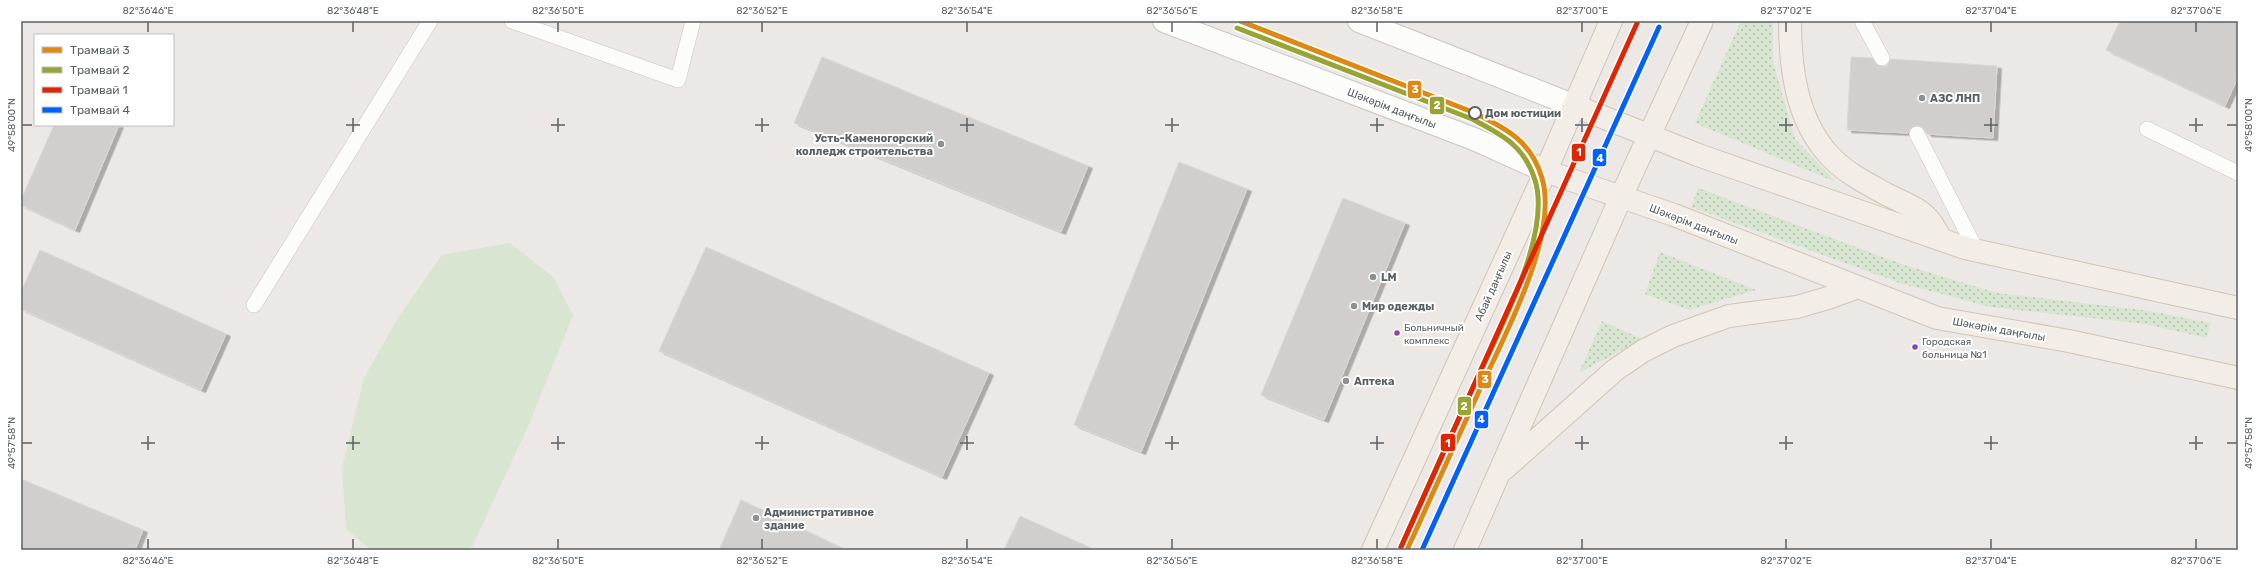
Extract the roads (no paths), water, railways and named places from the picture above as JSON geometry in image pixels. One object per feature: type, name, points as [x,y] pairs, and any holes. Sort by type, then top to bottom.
[{"type":"main road","name":"Шәкәрім даңғылы","points":[[1164,21],[1474,139],[1545,171],[1674,215],[1937,318],[2069,341],[2238,376]]},
{"type":"main road","points":[[1359,21],[1650,134],[1698,155],[1976,250],[2238,308]]},
{"type":"main road","name":"Абай даңғылы","points":[[1373,550],[1575,106],[1611,21]]},
{"type":"main road","points":[[1465,550],[1621,197],[1702,21]]},
{"type":"main road","points":[[1790,21],[1792,68],[1798,98],[1809,127],[1829,155],[1853,176],[1916,207],[1933,223],[1940,238]]},
{"type":"main road","points":[[1500,472],[1615,370],[1643,351],[1673,336],[1729,316],[1796,307],[1828,298],[1858,287]]},
{"type":"lane","points":[[254,305],[430,21]]},
{"type":"lane","points":[[512,21],[678,80],[693,21]]},
{"type":"lane","points":[[1862,21],[1882,58]]},
{"type":"lane","points":[[2147,129],[2238,173]]},
{"type":"lane","points":[[1917,134],[1976,250]]},
{"type":"tram line","name":"3","points":[[1240,21],[1487,119],[1507,131],[1524,145],[1531,154],[1542,178],[1545,202],[1543,230],[1525,290],[1407,550]]},
{"type":"tram line","name":"1","points":[[1401,547],[1638,21]]},
{"type":"tram line","name":"4","points":[[1422,550],[1659,27]]},
{"type":"tram line","name":"2","points":[[1237,28],[1472,119],[1511,142],[1525,158],[1535,180],[1538,203],[1536,230],[1518,289],[1401,547]]},
{"type":"place","name":"АЗС ЛНП","points":[[1922,98]]},
{"type":"place","name":"Дом юстиции","points":[[1475,113]]},
{"type":"place","name":"Усть-Каменогорский колледж строительства","points":[[941,144]]},
{"type":"place","name":"LM","points":[[1373,277]]},
{"type":"place","name":"Мир одежды","points":[[1354,306]]},
{"type":"place","name":"Больничный комплекс","points":[[1397,333]]},
{"type":"place","name":"Городская больница №1","points":[[1915,347]]},
{"type":"place","name":"Аптека","points":[[1346,381]]},
{"type":"place","name":"Административное здание","points":[[756,518]]}]
